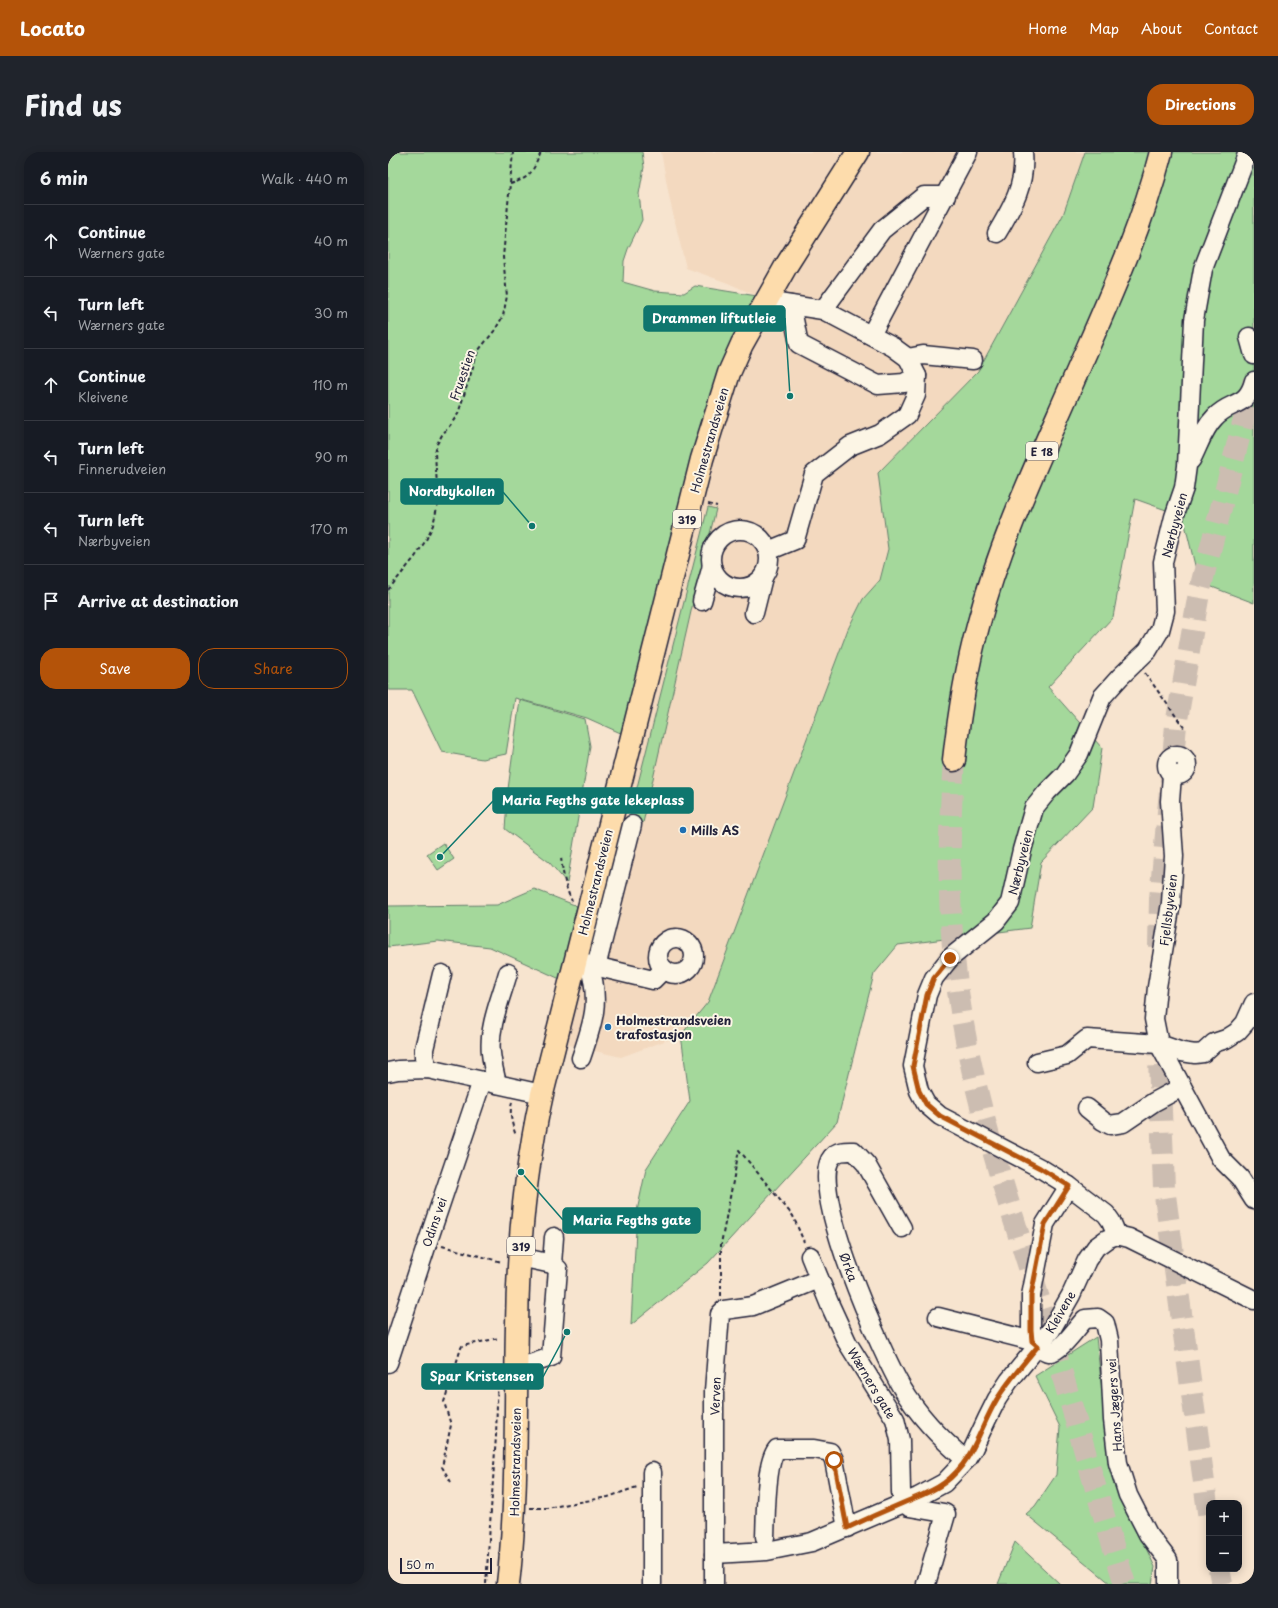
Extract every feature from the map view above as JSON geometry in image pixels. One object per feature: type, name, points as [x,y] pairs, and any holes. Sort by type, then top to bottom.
[{"type":"main road","name":"Holmestrandsveien","points":[[508,1584],[515,1500],[516,1365],[511,1260],[533,1134],[542,1094],[587,964],[587,914],[702,459],[729,373],[742,344],[786,266],[858,152]]},
{"type":"main road","name":"E 18","points":[[954,760],[961,701],[978,625],[987,595],[1002,551],[1034,470],[1095,330],[1136,230],[1161,152]]},
{"type":"street","points":[[871,336],[968,152]]},
{"type":"street","points":[[997,232],[1020,190],[1024,166],[1023,152]]},
{"type":"street","name":"Nærbyveien","points":[[1117,1235],[1106,1214],[1069,1186],[1040,1168],[940,1116],[926,1104],[919,1091],[913,1066],[927,995],[934,978],[950,958],[996,921],[1010,903],[1022,850],[1034,808],[1065,774],[1079,754],[1102,697],[1148,650],[1160,630],[1165,611],[1163,562],[1174,517],[1184,488],[1187,466],[1194,320],[1203,269],[1248,152]]},
{"type":"street","points":[[823,310],[882,230],[924,196],[946,196]]},
{"type":"street","points":[[768,298],[778,303],[823,310],[893,347],[908,358],[917,376],[916,395],[907,415],[880,434],[850,446],[814,474],[795,540],[768,551]]},
{"type":"street","points":[[791,305],[799,344],[878,385],[904,383],[917,376]]},
{"type":"street","points":[[1248,337],[1254,355]]},
{"type":"street","points":[[908,358],[924,355],[973,360]]},
{"type":"street","name":"Nærbyveien","points":[[1187,466],[1201,437],[1211,421],[1222,411],[1244,400],[1248,396],[1254,381]]},
{"type":"street","points":[[748,612],[756,583],[768,569],[768,551],[761,539],[749,531],[739,530],[729,532],[720,538],[714,546],[711,556],[714,570],[722,582],[730,587],[740,588],[756,583]]},
{"type":"street","points":[[705,602],[714,570]]},
{"type":"street","name":"Fjellsbyveien","points":[[1172,775],[1170,801],[1174,856],[1171,903],[1157,987],[1154,1019],[1159,1044],[1220,1159],[1240,1178],[1254,1200]]},
{"type":"street","points":[[581,1058],[589,1035],[596,1003],[595,981],[587,964],[632,825]]},
{"type":"street","points":[[587,964],[653,980],[664,969]]},
{"type":"street","points":[[490,1082],[492,1060],[491,1042],[494,1020],[508,973]]},
{"type":"street","points":[[428,1069],[424,1057],[424,1048],[442,974]]},
{"type":"street","points":[[1036,1062],[1067,1055],[1087,1039],[1159,1044],[1182,1052],[1195,1054],[1203,1053],[1214,1043],[1232,1036],[1237,1032],[1244,1023],[1254,1003]]},
{"type":"street","points":[[388,1072],[398,1070],[428,1069],[542,1094]]},
{"type":"street","name":"Odins vei","points":[[388,1364],[454,1164],[490,1082]]},
{"type":"street","points":[[1087,1108],[1110,1125],[1123,1123],[1154,1102],[1182,1087]]},
{"type":"street","name":"Ørka","points":[[902,1228],[866,1164],[854,1151],[841,1151],[831,1157],[827,1169],[827,1189],[834,1223],[865,1311],[880,1345],[902,1388],[936,1433],[964,1463]]},
{"type":"street","points":[[1035,1343],[1031,1330],[1031,1296],[1045,1224],[1069,1186]]},
{"type":"street","points":[[1117,1235],[1129,1238],[1254,1300]]},
{"type":"street","name":"Kleivene","points":[[904,1502],[918,1497],[944,1483],[964,1463],[973,1449],[997,1399],[1035,1343],[1051,1330],[1071,1295],[1087,1260],[1096,1247],[1107,1239],[1117,1235]]},
{"type":"street","points":[[552,1264],[554,1237]]},
{"type":"street","name":"Wærners gate","points":[[810,1256],[818,1279],[847,1342],[895,1419],[900,1440],[901,1492],[904,1502]]},
{"type":"street","points":[[511,1260],[552,1264],[558,1269],[552,1362],[516,1365]]},
{"type":"street","points":[[724,1310],[753,1306],[818,1279]]},
{"type":"street","name":"Verven","points":[[714,1584],[714,1391],[720,1314],[724,1310]]},
{"type":"street","name":"Hans Jægers vei","points":[[938,1317],[1035,1343],[1048,1352],[1058,1350],[1085,1319],[1098,1318],[1105,1323],[1109,1340],[1113,1420],[1118,1463],[1128,1495],[1148,1534],[1168,1560],[1168,1584]]},
{"type":"street","points":[[765,1537],[770,1467],[772,1455],[777,1449],[814,1448],[830,1452],[834,1460],[847,1528]]},
{"type":"street","points":[[652,1476],[652,1584]]},
{"type":"street","points":[[714,1554],[767,1551],[812,1542],[904,1502],[909,1507],[946,1514],[926,1584]]},
{"type":"path","name":"Fruestien","points":[[388,590],[415,557],[426,540],[433,525],[438,503],[435,453],[437,444],[458,414],[478,351],[495,330],[503,316],[508,296],[503,256],[513,152]]},
{"type":"path","points":[[510,184],[519,182],[532,173],[541,152]]},
{"type":"path","points":[[705,503],[716,506]]},
{"type":"path","points":[[1136,661],[1185,729]]},
{"type":"path","points":[[561,858],[568,894],[579,912],[587,914]]},
{"type":"path","points":[[514,1130],[510,1108],[517,1088]]},
{"type":"path","points":[[724,1310],[721,1299],[721,1244],[739,1150],[793,1216],[810,1256]]},
{"type":"path","points":[[428,1241],[511,1260]]},
{"type":"path","points":[[451,1482],[442,1466],[451,1425],[444,1402],[461,1348],[462,1346],[499,1338]]},
{"type":"path","points":[[530,1508],[547,1508],[608,1497],[631,1490],[652,1476]]},
{"type":"shaded area","points":[[661,152],[1085,152],[1063,215],[978,371],[878,473],[888,549],[880,580],[863,599],[848,629],[708,1002],[681,1035],[621,1057],[556,1042],[757,296],[728,283],[686,268],[670,201]]},
{"type":"green space","points":[[388,152],[642,152],[644,167],[639,194],[642,220],[624,261],[623,282],[655,291],[684,293],[695,286],[757,296],[625,735],[587,718],[515,698],[506,754],[482,759],[442,752],[412,690],[388,690]]},
{"type":"green space","points":[[1085,152],[1254,152],[1254,603],[1199,582],[1183,516],[1135,499],[1113,617],[1048,687],[1102,748],[1093,807],[1041,862],[1030,928],[898,945],[874,974],[837,1122],[708,1263],[631,1325],[637,1211],[646,1169],[690,1101],[681,1035],[708,1002],[848,629],[863,599],[880,580],[888,549],[878,473],[978,371],[1063,215]]},
{"type":"green space","points":[[708,507],[716,509],[643,823],[629,819]]},
{"type":"green space","points":[[520,700],[585,719],[590,746],[567,883],[549,862],[505,829],[508,789]]},
{"type":"green space","points":[[443,843],[454,859],[438,870],[427,854]]},
{"type":"green space","points":[[534,889],[577,906],[560,979],[490,947],[438,941],[388,947],[388,906],[497,905]]},
{"type":"green space","points":[[1096,1337],[1112,1477],[1155,1567],[1152,1584],[1111,1584],[1026,1514],[1035,1506],[1056,1475],[1060,1427],[1035,1376]]},
{"type":"green space","points":[[1015,1542],[1060,1584],[998,1584]]},
{"type":"tunnel","points":[[1159,947],[1160,899],[1176,725],[1199,593],[1254,380]]},
{"type":"tunnel","points":[[954,760],[950,849],[952,938],[959,998],[966,1040],[985,1123],[1125,1584]]},
{"type":"tunnel","points":[[1158,1033],[1164,1188],[1206,1500]]},
{"type":"tunnel","points":[[1220,1572],[1222,1584]]},
{"type":"place","name":"Drammen liftutleie","points":[[790,396]]},
{"type":"place","name":"Nordbykollen","points":[[532,526]]},
{"type":"place","name":"Mills AS","points":[[683,830]]},
{"type":"place","name":"Maria Fegths gate lekeplass","points":[[440,857]]},
{"type":"place","name":"Holmestrandsveien trafostasjon","points":[[608,1027]]},
{"type":"place","name":"Maria Fegths gate","points":[[521,1172]]},
{"type":"place","name":"Spar Kristensen","points":[[567,1332]]},
{"type":"route","points":[[834,1460],[847,1528],[932,1490],[944,1483],[962,1466],[981,1434],[997,1399],[1009,1381],[1038,1346],[1032,1341],[1031,1296],[1039,1252],[1045,1224],[1069,1186],[1040,1168],[940,1116],[926,1104],[919,1091],[913,1066],[927,995],[934,978],[950,958]]}]
